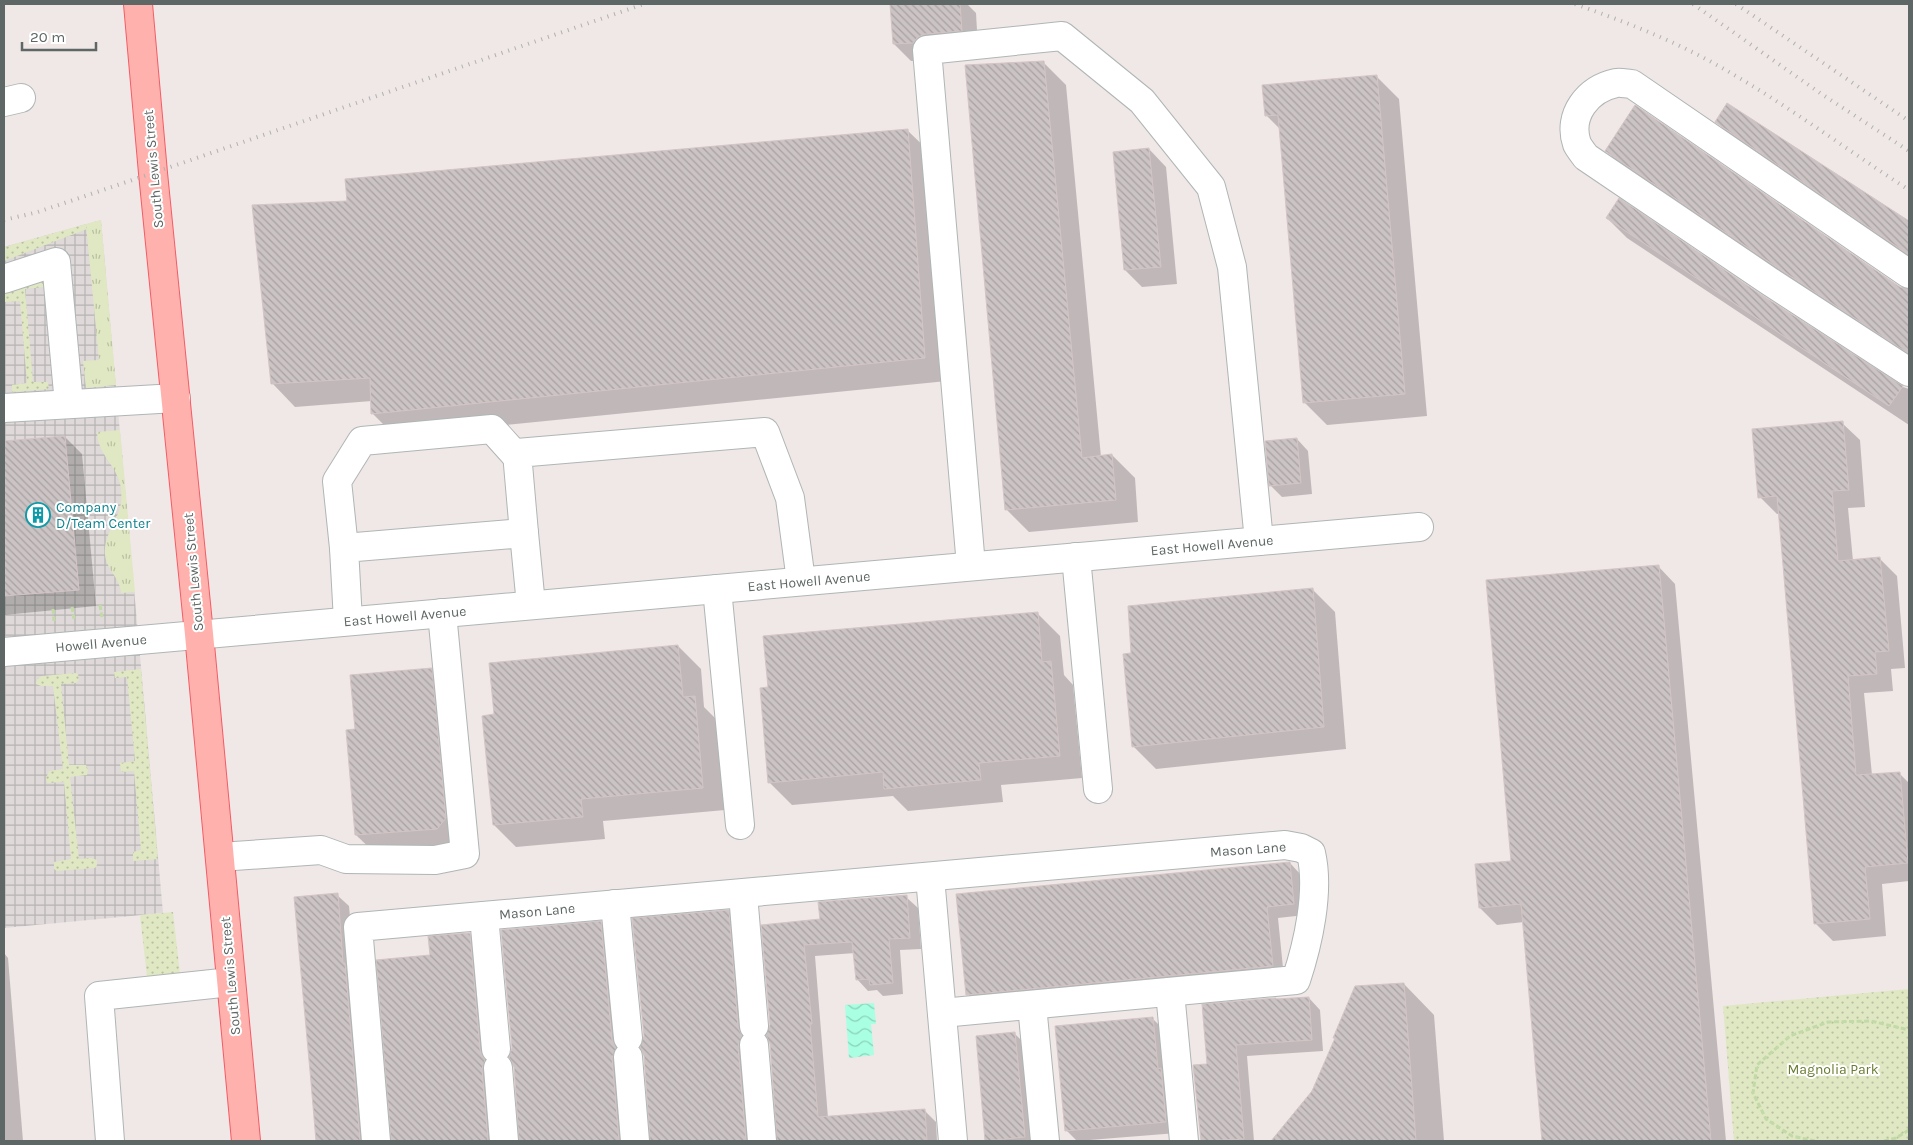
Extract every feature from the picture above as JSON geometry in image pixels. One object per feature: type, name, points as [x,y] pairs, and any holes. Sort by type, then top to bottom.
[{"type":"main road","name":"South Lewis Street","points":[[138,4],[246,1141]]},
{"type":"street","points":[[971,566],[927,50],[1062,36],[1142,101],[1211,187],[1232,267],[1259,541]]},
{"type":"street","points":[[1909,274],[1632,84],[1617,83],[1592,92],[1576,115],[1575,130],[1578,145],[1586,157],[1769,281],[1909,372]]},
{"type":"street","points":[[4,280],[56,262],[69,404]]},
{"type":"street","points":[[4,408],[176,398]]},
{"type":"street","points":[[348,621],[344,548],[337,481],[362,441],[492,429],[518,458]]},
{"type":"street","points":[[531,605],[517,453],[765,432],[790,498],[801,581]]},
{"type":"street","name":"East Howell Avenue","points":[[199,634],[1418,527]]},
{"type":"street","points":[[344,548],[524,533]]},
{"type":"street","points":[[1076,557],[1098,789]]},
{"type":"street","points":[[717,589],[740,825]]},
{"type":"street","points":[[220,857],[321,850],[346,859],[435,860],[465,854],[442,613]]},
{"type":"street","name":"Howell Avenue","points":[[4,652],[199,634]]},
{"type":"street","name":"Mason Lane","points":[[376,1141],[358,927],[1285,845],[1301,848],[1311,854],[1313,862],[1313,892],[1309,927],[1303,959],[1296,980],[942,1013]]},
{"type":"street","points":[[930,876],[953,1141]]},
{"type":"street","points":[[744,894],[762,1141]]},
{"type":"street","points":[[615,904],[635,1141]]},
{"type":"street","points":[[484,916],[504,1141]]},
{"type":"street","points":[[110,1141],[99,996],[231,982]]},
{"type":"street","points":[[1170,992],[1184,1141]]},
{"type":"street","points":[[1032,1005],[1045,1141]]},
{"type":"path","points":[[1815,1141],[1792,1136],[1766,1119],[1753,1093],[1757,1065],[1790,1036],[1828,1022],[1871,1021],[1909,1030]]},
{"type":"path","points":[[1884,1141],[1896,1138],[1909,1130]]},
{"type":"shaded area","points":[[101,220],[163,913],[4,928],[4,247]]},
{"type":"green space","points":[[101,220],[116,385],[86,388],[83,361],[99,360],[86,224]]},
{"type":"green space","points":[[86,224],[87,229],[4,261],[4,247]]},
{"type":"green space","points":[[43,276],[44,287],[25,289],[33,382],[48,382],[49,389],[12,392],[12,385],[27,383],[20,301],[4,302],[4,289]]},
{"type":"green space","points":[[120,430],[135,592],[121,593],[106,560],[105,548],[108,535],[119,510],[121,488],[116,473],[101,448],[97,432]]},
{"type":"green space","points":[[141,669],[158,859],[133,861],[133,852],[141,850],[134,771],[121,772],[120,763],[135,761],[127,677],[115,678],[114,672]]},
{"type":"green space","points":[[78,674],[79,680],[76,683],[61,684],[69,765],[86,765],[88,770],[87,775],[70,777],[79,859],[91,858],[97,860],[97,865],[95,868],[57,871],[54,869],[54,862],[71,859],[64,782],[47,783],[46,778],[49,771],[63,769],[53,686],[36,684],[37,679],[42,676]]},
{"type":"green space","points":[[173,912],[180,974],[147,977],[140,915]]},
{"type":"green space","name":"Magnolia Park","points":[[1909,989],[1909,1141],[1734,1141],[1723,1006]]},
{"type":"water","points":[[874,1003],[876,1024],[871,1024],[874,1055],[849,1058],[845,1005]]},
{"type":"building","points":[[890,4],[960,4],[962,31],[925,34],[918,37],[913,43],[893,44]]},
{"type":"building","points":[[1044,61],[1082,458],[1112,454],[1116,500],[1005,510],[965,65]]},
{"type":"building","points":[[1377,75],[1405,394],[1303,403],[1278,115],[1265,116],[1262,85]]},
{"type":"building","points":[[1727,103],[1909,221],[1909,255],[1715,122]]},
{"type":"building","points":[[1635,105],[1900,287],[1909,289],[1909,354],[1605,151]]},
{"type":"building","points":[[908,129],[925,358],[371,414],[370,378],[271,384],[252,205],[347,201],[345,179]]},
{"type":"building","points":[[1149,148],[1161,267],[1124,270],[1113,152]]},
{"type":"building","points":[[1619,198],[1760,294],[1903,386],[1889,406],[1606,218]]},
{"type":"building","points":[[1843,421],[1849,490],[1832,491],[1838,561],[1880,557],[1889,651],[1875,652],[1877,674],[1848,676],[1856,775],[1900,772],[1908,863],[1865,867],[1870,919],[1814,924],[1777,496],[1758,498],[1752,429]]},
{"type":"building","name":"Company D/Team Center","points":[[65,436],[79,590],[4,596],[4,441]]},
{"type":"building","points":[[1297,438],[1301,483],[1269,486],[1265,441]]},
{"type":"building","points":[[1659,565],[1711,1141],[1542,1141],[1521,904],[1479,908],[1475,864],[1511,861],[1486,580]]},
{"type":"building","points":[[1313,588],[1324,727],[1132,747],[1123,654],[1131,653],[1128,606]]},
{"type":"building","points":[[1038,612],[1042,662],[1051,661],[1060,756],[979,763],[981,780],[884,789],[883,772],[768,783],[760,688],[768,687],[763,636]]},
{"type":"building","points":[[678,645],[683,697],[695,696],[703,788],[581,799],[583,817],[493,825],[482,716],[494,714],[489,663]]},
{"type":"building","points":[[432,668],[446,818],[437,829],[355,835],[346,730],[355,729],[350,675]]},
{"type":"building","points":[[1290,862],[1294,904],[1267,907],[1273,966],[966,995],[956,894]]},
{"type":"building","points":[[338,893],[360,1141],[316,1141],[294,897]]},
{"type":"building","points":[[907,895],[910,938],[889,939],[893,983],[870,985],[869,979],[856,980],[852,942],[804,945],[812,1024],[810,1024],[818,1117],[925,1109],[927,1141],[777,1141],[770,1044],[766,1035],[770,1025],[761,925],[820,919],[818,902]]},
{"type":"building","points":[[729,910],[738,1027],[742,1036],[738,1046],[746,1141],[650,1141],[644,1056],[640,1047],[644,1036],[632,918]]},
{"type":"building","points":[[601,921],[612,1040],[616,1048],[612,1058],[619,1141],[519,1141],[514,1067],[509,1057],[512,1048],[501,930]]},
{"type":"building","points":[[470,933],[480,1050],[485,1060],[482,1069],[488,1141],[391,1141],[376,960],[430,955],[428,936]]},
{"type":"building","points":[[1404,983],[1416,1141],[1271,1141],[1312,1091],[1355,986]]},
{"type":"building","points":[[1309,997],[1312,1040],[1236,1045],[1244,1139],[1201,1141],[1193,1065],[1207,1064],[1202,1004]]},
{"type":"building","points":[[1153,1017],[1158,1069],[1161,1068],[1166,1122],[1065,1131],[1055,1026]]},
{"type":"building","points":[[1015,1032],[1025,1137],[985,1141],[976,1036]]},
{"type":"railway","points":[[4,220],[38,212],[644,4]]},
{"type":"railway","points":[[1575,4],[1646,31],[1681,46],[1715,64],[1789,109],[1909,190]]},
{"type":"railway","points":[[1693,4],[1820,93],[1909,151]]},
{"type":"railway","points":[[1736,4],[1909,121]]},
{"type":"place","name":"Company D/Team Center","points":[[38,515]]}]
